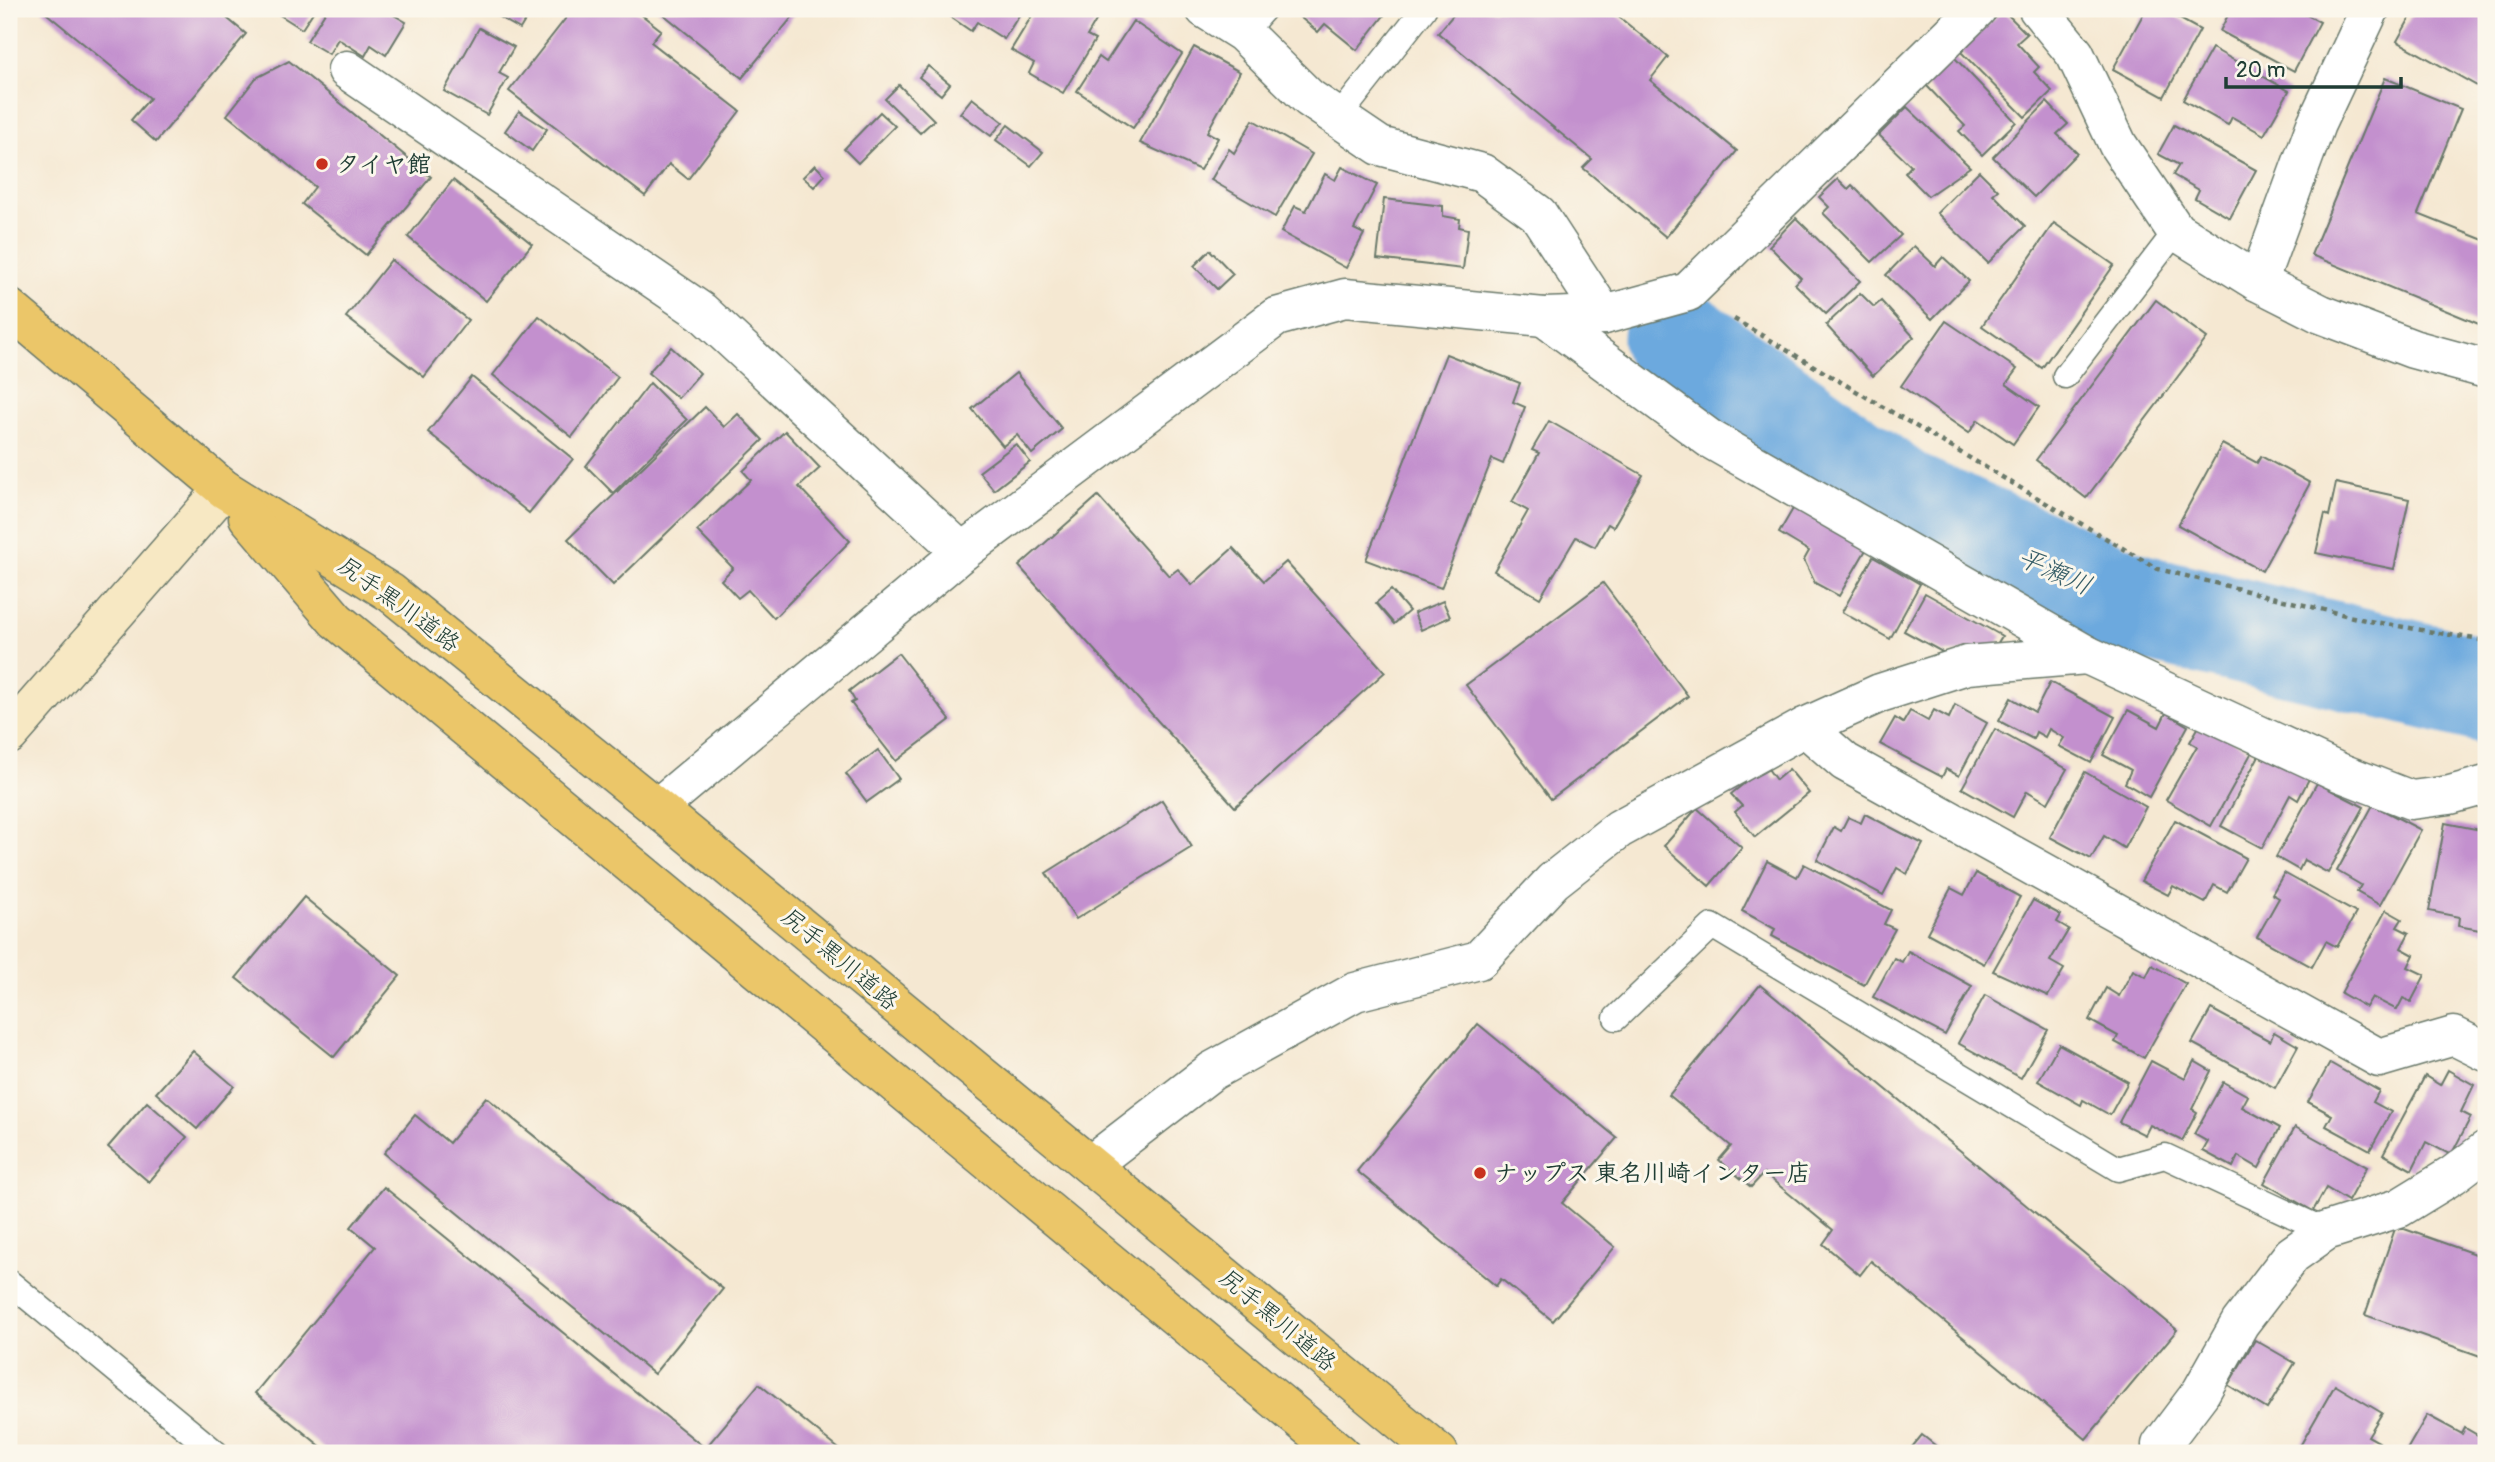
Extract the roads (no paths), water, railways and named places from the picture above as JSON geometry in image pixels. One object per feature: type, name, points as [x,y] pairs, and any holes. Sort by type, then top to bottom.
[{"type":"main road","name":"尻手黒川道路","points":[[9,309],[224,489],[391,593],[657,808],[1439,1453]]},
{"type":"main road","name":"尻手黒川道路","points":[[224,489],[336,620],[1340,1453]]},
{"type":"street","points":[[1205,9],[1254,21],[1309,98],[1380,146],[1482,173],[1538,214],[1604,315]]},
{"type":"street","points":[[657,808],[962,552],[1276,317],[1345,298],[1544,317],[1604,315],[1688,292],[1977,9]]},
{"type":"street","points":[[2038,9],[2074,54],[2118,145],[2176,231],[2258,282],[2322,314],[2413,349],[2486,369]]},
{"type":"street","points":[[2258,282],[2316,124],[2370,9]]},
{"type":"street","points":[[347,70],[702,312],[962,552]]},
{"type":"street","points":[[1544,317],[1710,439],[2087,655],[2339,772],[2411,800],[2449,795],[2486,785]]},
{"type":"street","points":[[9,735],[224,489]]},
{"type":"street","points":[[1090,1165],[1212,1071],[1355,992],[1479,960],[1553,881],[1619,829],[1805,727],[1880,694],[1967,665],[2087,655]]},
{"type":"street","points":[[1805,727],[1845,762],[2379,1058],[2454,1036],[2486,1052]]},
{"type":"street","points":[[2161,1445],[2201,1392],[2240,1323],[2292,1255],[2326,1231],[2399,1208],[2453,1175],[2486,1150]]},
{"type":"lane","points":[[1338,118],[1424,9]]},
{"type":"lane","points":[[2065,376],[2176,231]]},
{"type":"lane","points":[[1616,1018],[1712,926],[2118,1168],[2165,1156],[2326,1231]]},
{"type":"lane","points":[[9,1282],[216,1453]]},
{"type":"waterway","name":"平瀬川","points":[[1675,338],[1901,502],[2129,604],[2486,691]]},
{"type":"place","name":"タイヤ館","points":[[322,164]]},
{"type":"place","name":"ナップス 東名川崎インター店","points":[[1480,1173]]}]
